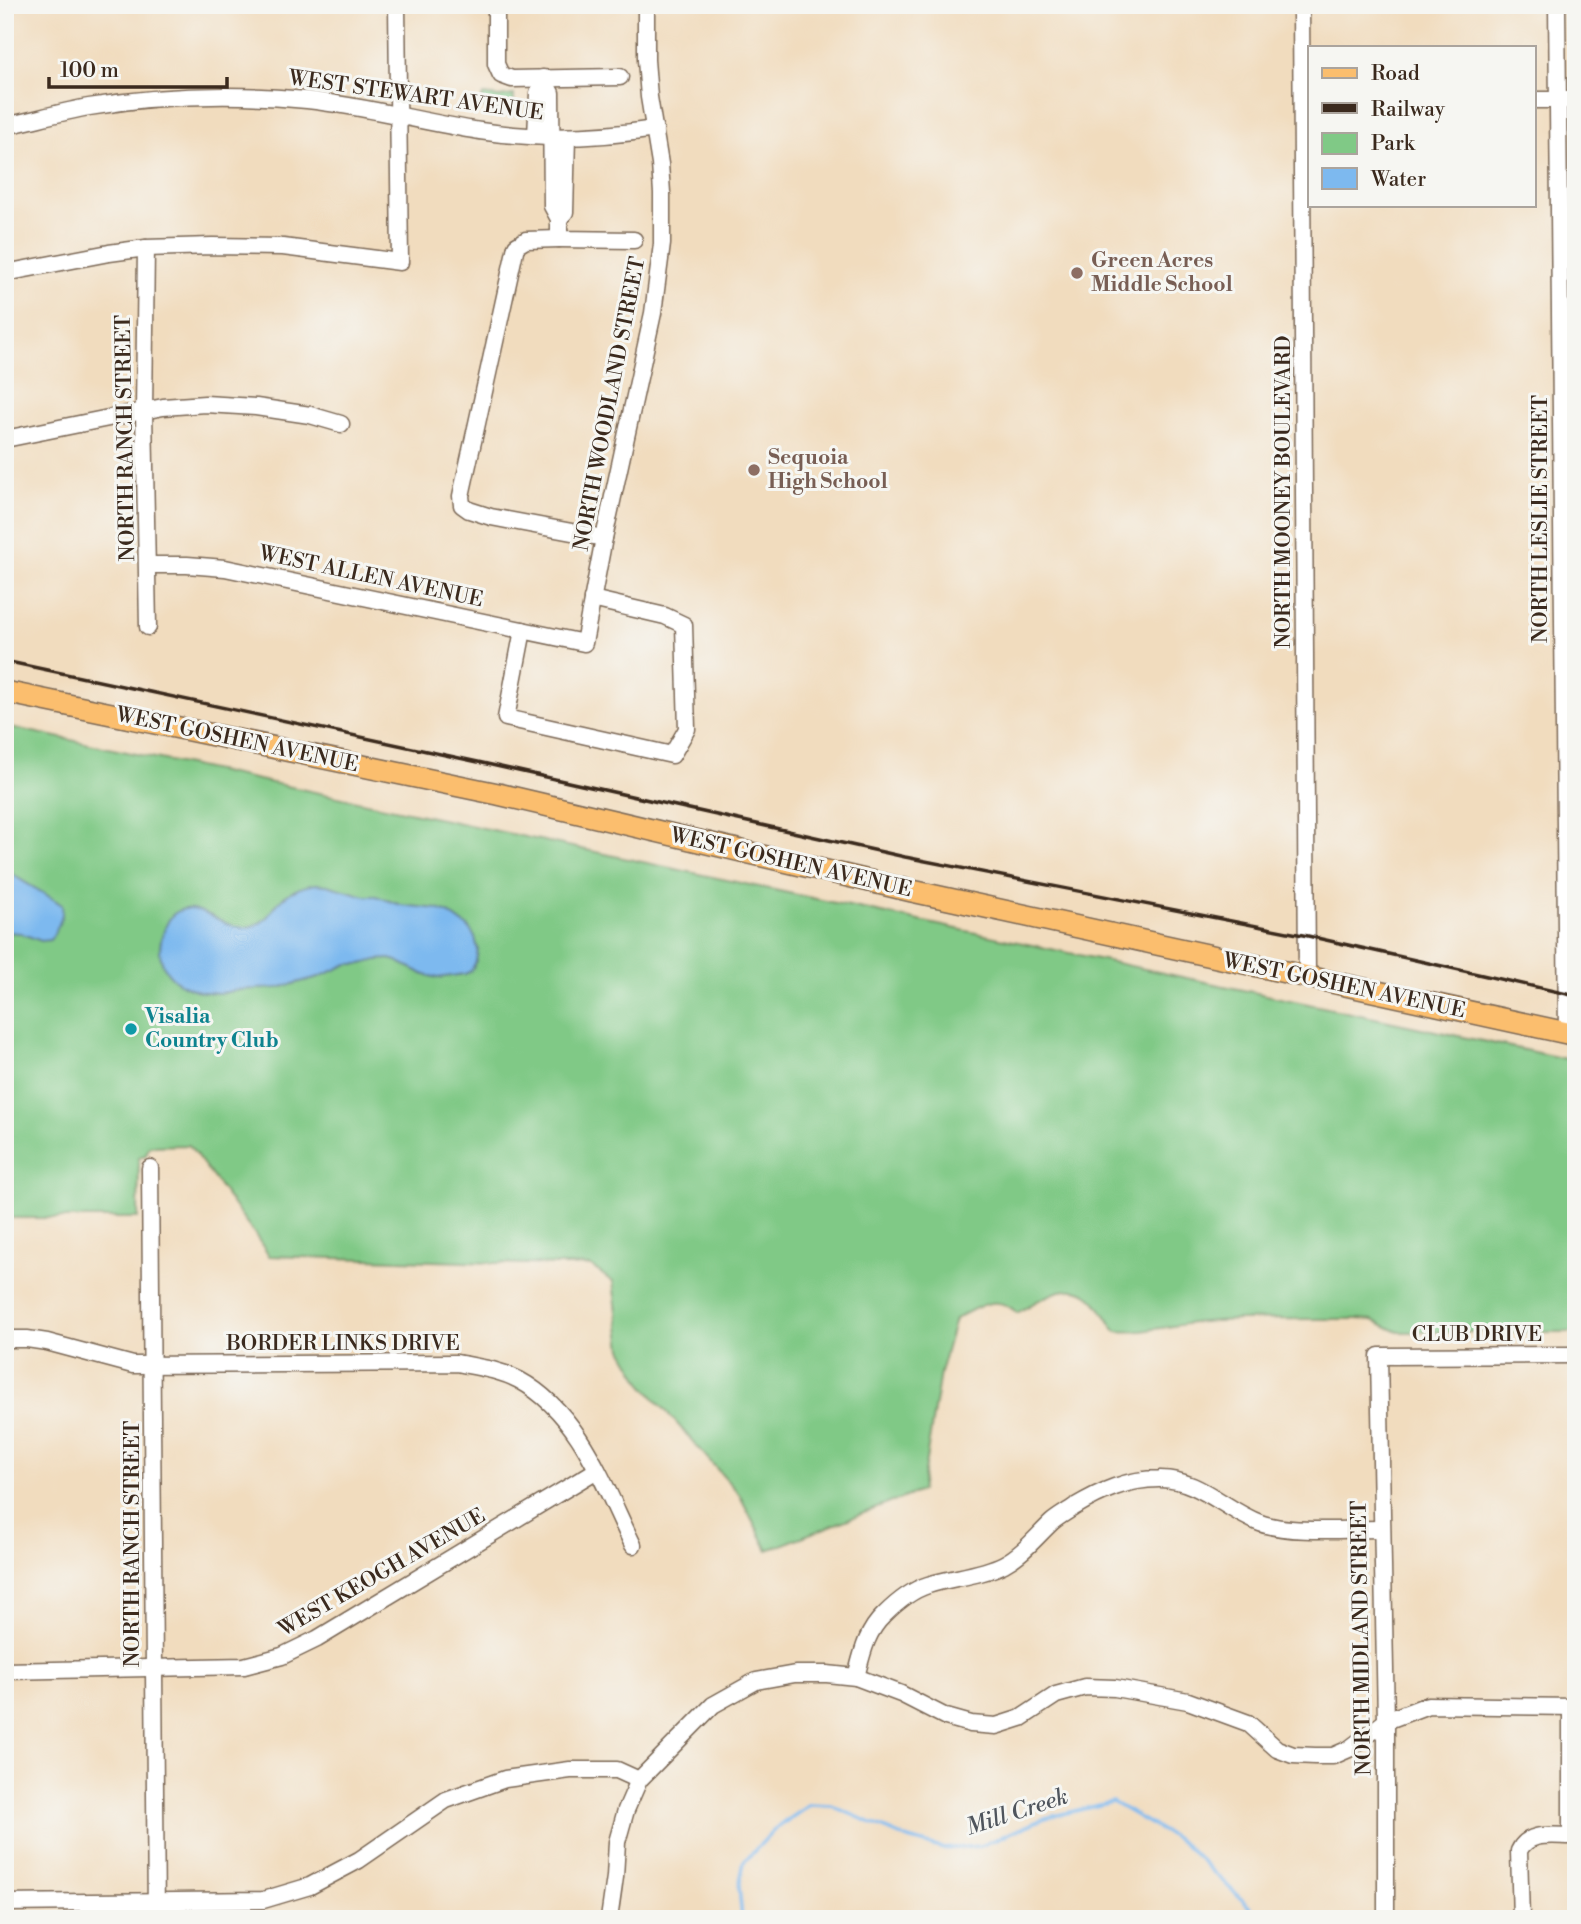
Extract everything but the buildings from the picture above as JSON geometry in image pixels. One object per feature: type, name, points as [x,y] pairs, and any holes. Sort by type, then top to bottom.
[{"type":"main road","name":"WEST GOSHEN AVENUE","points":[[5,692],[498,794],[912,891],[1571,1034]]},
{"type":"street","points":[[5,273],[146,248],[283,247],[400,262],[397,5]]},
{"type":"street","points":[[496,5],[496,64],[501,75],[512,79],[620,77]]},
{"type":"street","name":"NORTH WOODLAND STREET","points":[[584,643],[658,279],[662,193],[649,97],[646,5]]},
{"type":"street","name":"NORTH MOONEY BOULEVARD","points":[[1301,5],[1306,100],[1307,978]]},
{"type":"street","name":"NORTH LESLIE STREET","points":[[1557,5],[1558,100],[1568,234],[1571,1034]]},
{"type":"street","points":[[543,78],[551,93],[544,103],[551,136],[552,206],[559,219],[559,239]]},
{"type":"street","name":"WEST STEWART AVENUE","points":[[5,126],[90,107],[208,96],[270,97],[355,106],[480,131],[551,136],[616,134],[655,129]]},
{"type":"street","points":[[1536,100],[1576,100]]},
{"type":"street","points":[[604,538],[491,517],[469,510],[462,505],[461,496],[516,246],[526,240],[634,240]]},
{"type":"street","name":"NORTH RANCH STREET","points":[[146,248],[144,411],[148,627]]},
{"type":"street","points":[[5,439],[163,407],[205,404],[256,407],[310,415],[341,424]]},
{"type":"street","name":"WEST ALLEN AVENUE","points":[[148,565],[225,568],[584,643]]},
{"type":"street","points":[[523,630],[506,718],[672,755],[687,729],[684,625],[665,616],[592,599]]},
{"type":"street","name":"NORTH RANCH STREET","points":[[150,1168],[156,1919]]},
{"type":"street","name":"BORDER LINKS DRIVE","points":[[5,1339],[47,1342],[133,1364],[457,1363],[487,1368],[518,1380],[545,1398],[566,1418],[597,1470],[633,1545]]},
{"type":"street","name":"CLUB DRIVE","points":[[1379,1356],[1576,1355]]},
{"type":"street","name":"NORTH MIDLAND STREET","points":[[1379,1356],[1386,1721],[1386,1919]]},
{"type":"street","name":"WEST KEOGH AVENUE","points":[[5,1671],[244,1666],[282,1656],[317,1639],[597,1470]]},
{"type":"street","points":[[856,1676],[867,1637],[883,1615],[905,1597],[926,1586],[984,1573],[1007,1563],[1056,1519],[1099,1492],[1129,1482],[1161,1479],[1182,1483],[1212,1496],[1237,1514],[1263,1525],[1290,1529],[1381,1529]]},
{"type":"street","points":[[609,1919],[617,1842],[626,1810],[639,1780],[713,1705],[756,1681],[795,1674],[856,1676],[901,1694],[946,1717],[971,1724],[996,1726],[1021,1718],[1056,1695],[1085,1687],[1127,1690],[1188,1701],[1248,1723],[1277,1749],[1293,1755],[1333,1756],[1349,1749],[1386,1721],[1428,1705],[1574,1707],[1571,1836],[1536,1837],[1522,1844],[1519,1851],[1521,1919]]},
{"type":"street","points":[[5,1903],[263,1900],[310,1886],[359,1860],[446,1800],[505,1779],[570,1770],[617,1770],[639,1780]]},
{"type":"green space","points":[[484,95],[514,95],[514,103],[510,109],[486,109],[483,107]]},
{"type":"green space","name":"Visalia Country Club","points":[[5,726],[1576,1061],[1576,1332],[1398,1332],[1373,1320],[1260,1319],[1192,1323],[1127,1332],[1116,1331],[1093,1299],[1074,1290],[1064,1290],[1044,1297],[1017,1313],[1002,1304],[986,1304],[955,1319],[940,1373],[921,1491],[768,1550],[739,1494],[643,1385],[622,1349],[613,1282],[591,1266],[269,1256],[189,1145],[149,1146],[146,1155],[139,1157],[138,1218],[5,1218]]},
{"type":"water","points":[[5,868],[62,905],[59,923],[50,940],[41,941],[20,933],[5,932]]},
{"type":"water","points":[[316,884],[365,896],[376,896],[401,905],[438,909],[450,914],[468,927],[475,937],[478,950],[476,962],[471,971],[465,974],[438,978],[425,975],[397,961],[377,960],[348,964],[319,977],[278,988],[220,993],[204,992],[182,985],[167,972],[160,954],[161,943],[167,924],[175,913],[194,909],[234,926],[256,925],[266,918],[286,895]]},
{"type":"waterway","name":"Mill Creek","points":[[742,1919],[739,1887],[744,1862],[776,1828],[810,1805],[832,1806],[909,1839],[944,1849],[980,1846],[1045,1818],[1112,1802],[1183,1843],[1262,1919]]},
{"type":"railway","points":[[5,661],[905,857],[1308,936],[1576,996]]},
{"type":"place","name":"Green Acres Middle School","points":[[1077,273]]},
{"type":"place","name":"Sequoia High School","points":[[754,470]]},
{"type":"place","name":"Visalia Country Club","points":[[131,1029]]}]
